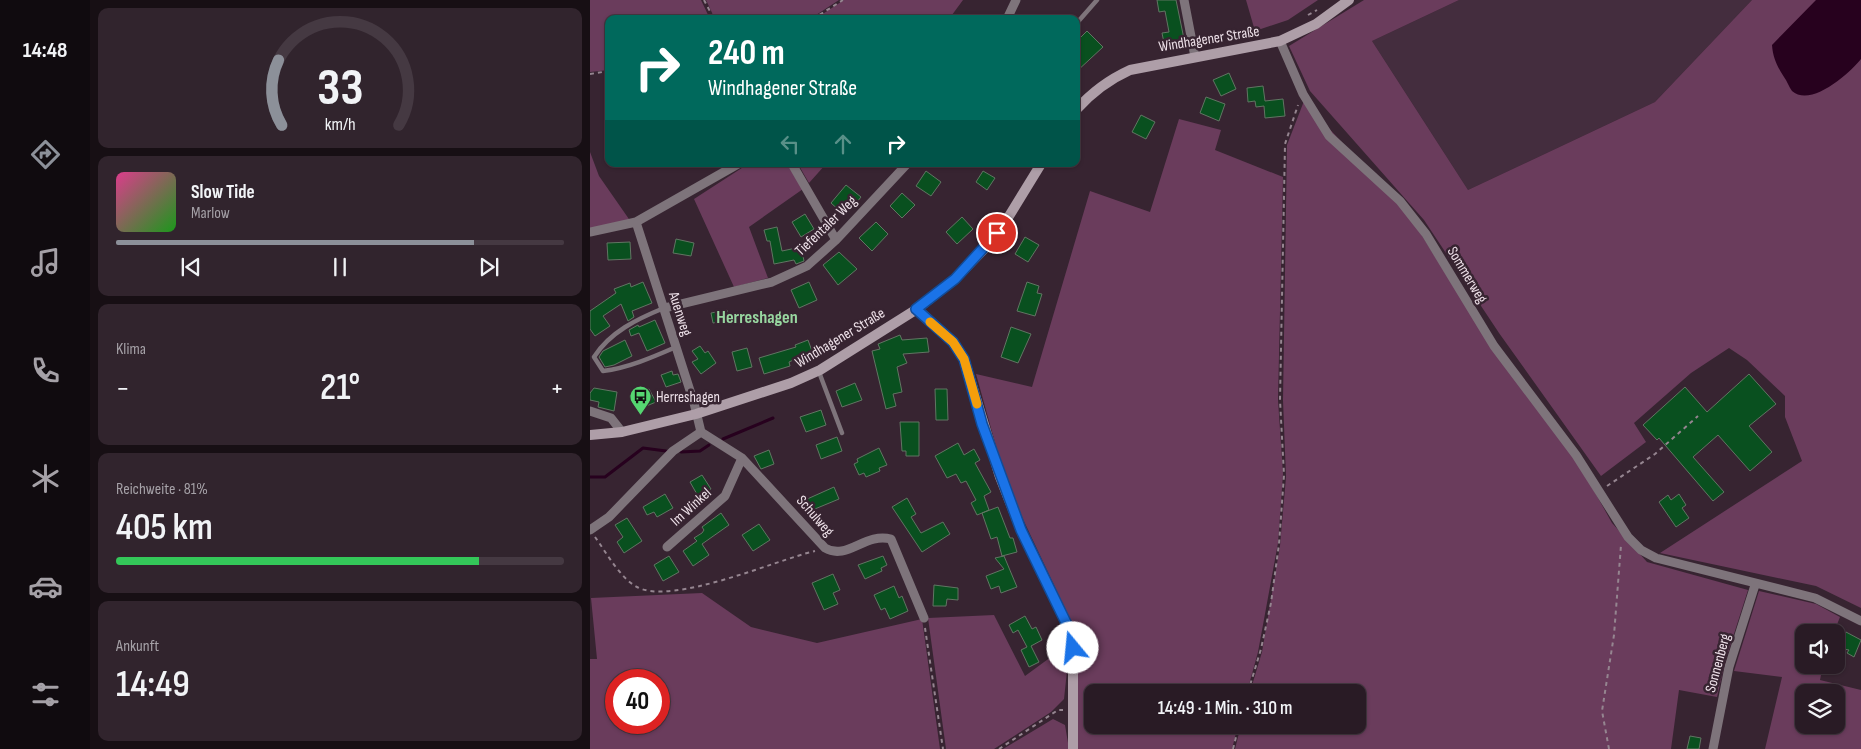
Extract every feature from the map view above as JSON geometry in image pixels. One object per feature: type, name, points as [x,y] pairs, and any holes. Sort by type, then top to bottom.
[{"type":"main road","name":"Windhagener Straße","points":[[1080,105],[1088,96],[1110,79],[1130,70],[1151,64],[1280,41],[1316,24],[1349,0]]},
{"type":"main road","name":"Windhagener Straße","points":[[590,435],[622,432],[696,414],[791,383],[819,370],[916,309],[955,279],[988,245],[1006,221],[1039,167]]},
{"type":"main road","points":[[916,309],[953,342],[964,359],[982,424],[1017,522],[1073,637],[1072,749]]},
{"type":"street","points":[[1009,15],[1016,0]]},
{"type":"street","points":[[1184,0],[1195,57]]},
{"type":"street","name":"Sommerweg","points":[[1280,41],[1303,94],[1329,136],[1400,201],[1426,234],[1494,346],[1600,490],[1624,531]]},
{"type":"street","points":[[590,232],[636,222],[733,167]]},
{"type":"street","points":[[794,167],[836,240]]},
{"type":"street","name":"Tiefentaler Weg","points":[[664,308],[772,282],[807,266],[836,240],[904,167]]},
{"type":"street","name":"Auenweg","points":[[636,222],[696,414]]},
{"type":"street","points":[[590,411],[611,418],[622,432]]},
{"type":"street","points":[[590,531],[609,517],[673,452],[701,432],[696,414]]},
{"type":"street","name":"Schulweg","points":[[701,432],[742,458],[825,548],[836,553],[875,537],[891,539],[924,618]]},
{"type":"street","name":"Im Winkel","points":[[668,546],[725,496],[742,458]]},
{"type":"street","points":[[1624,531],[1641,550],[1656,558],[1755,585],[1816,598],[1861,621]]},
{"type":"street","name":"Sonnenberg","points":[[1713,749],[1729,667],[1755,585]]},
{"type":"lane","points":[[1080,19],[1097,0]]},
{"type":"lane","points":[[664,308],[633,321],[616,333],[594,357],[603,371],[676,347]]},
{"type":"lane","points":[[819,370],[842,434]]},
{"type":"path","points":[[704,0],[712,15]]},
{"type":"path","points":[[819,15],[842,0]]},
{"type":"path","points":[[590,74],[605,72]]},
{"type":"path","points":[[1250,684],[1265,631],[1279,544],[1284,475],[1280,400],[1285,144],[1303,94]]},
{"type":"path","points":[[1600,490],[1656,454],[1698,416]]},
{"type":"path","points":[[590,531],[625,576],[637,588],[660,591],[689,589],[730,579],[784,558],[825,548]]},
{"type":"path","points":[[1609,749],[1602,711],[1614,635],[1621,540],[1624,531]]},
{"type":"path","points":[[924,618],[943,749]]},
{"type":"path","points":[[999,749],[1058,710],[1073,709]]},
{"type":"path","points":[[1233,749],[1237,734]]},
{"type":"shaded area","points":[[590,0],[701,0],[708,15],[605,15],[605,70],[590,72]]},
{"type":"shaded area","points":[[706,0],[839,0],[816,15],[713,15]]},
{"type":"shaded area","points":[[844,0],[963,0],[952,15],[821,15]]},
{"type":"shaded area","points":[[1246,0],[1318,0],[1288,20],[1255,31]]},
{"type":"shaded area","points":[[1364,0],[1459,0],[1372,41],[1468,190],[1655,102],[1752,0],[1861,0],[1861,608],[1816,586],[1660,553],[1802,461],[1785,417],[1785,396],[1747,360],[1729,348],[1691,373],[1634,423],[1646,442],[1601,476],[1499,333],[1424,220],[1310,91],[1289,46]]},
{"type":"shaded area","points":[[1459,0],[1752,0],[1655,102],[1468,190],[1372,41]]},
{"type":"shaded area","points":[[1816,0],[1861,0],[1861,59],[1830,87],[1809,95],[1800,95],[1792,91],[1779,69],[1774,58],[1772,45]]},
{"type":"shaded area","points":[[1304,101],[1411,218],[1492,348],[1574,455],[1612,523],[1647,562],[1748,590],[1725,662],[1717,697],[1679,690],[1671,749],[1235,749],[1239,734],[1366,734],[1366,684],[1252,684],[1262,652],[1280,546],[1286,477],[1283,400],[1287,145]]},
{"type":"shaded area","points":[[1179,119],[1221,130],[1215,150],[1283,177],[1278,400],[1283,474],[1278,543],[1258,652],[1249,684],[1084,684],[1084,734],[1236,734],[1232,749],[1077,749],[1078,636],[1021,515],[999,457],[976,374],[1032,387],[1090,191],[1150,212]]},
{"type":"shaded area","points":[[590,152],[599,176],[631,222],[590,229]]},
{"type":"shaded area","points":[[743,167],[789,167],[803,189],[749,227],[768,278],[734,287],[694,199]]},
{"type":"shaded area","points":[[800,167],[823,167],[809,183]]},
{"type":"shaded area","points":[[1759,591],[1816,604],[1840,617],[1837,624],[1795,624],[1795,674],[1821,674],[1820,680],[1836,684],[1795,684],[1795,734],[1845,734],[1845,686],[1861,690],[1861,749],[1765,749],[1782,677],[1734,671]]},
{"type":"shaded area","points":[[702,593],[751,627],[817,643],[922,619],[940,749],[590,749],[590,659],[597,659],[591,598]]},
{"type":"shaded area","points":[[994,615],[1025,676],[1070,643],[1064,699],[1051,712],[994,749],[946,749],[928,618]]},
{"type":"shaded area","points":[[1053,719],[1065,725],[1069,749],[1003,749]]},
{"type":"building","points":[[1157,0],[1176,0],[1184,39],[1164,43],[1162,33],[1169,32],[1165,11],[1159,12]]},
{"type":"building","points":[[1087,31],[1103,47],[1080,68],[1080,38]]},
{"type":"building","points":[[1229,73],[1236,89],[1221,96],[1213,80]]},
{"type":"building","points":[[1263,86],[1265,101],[1283,99],[1285,116],[1265,118],[1264,106],[1256,107],[1255,101],[1248,102],[1247,88]]},
{"type":"building","points":[[1206,97],[1225,104],[1219,121],[1200,113]]},
{"type":"building","points":[[1141,115],[1155,122],[1146,139],[1132,132]]},
{"type":"building","points":[[926,171],[941,182],[931,196],[916,186]]},
{"type":"building","points":[[983,171],[995,178],[987,190],[976,182]]},
{"type":"building","points":[[846,185],[861,197],[849,212],[844,208],[841,212],[831,203]]},
{"type":"building","points":[[902,193],[915,205],[902,218],[890,206]]},
{"type":"building","points":[[805,214],[814,229],[801,237],[792,222]]},
{"type":"building","points":[[962,217],[973,229],[957,244],[946,232]]},
{"type":"building","points":[[876,222],[888,234],[872,251],[859,238]]},
{"type":"building","points":[[777,227],[782,251],[801,247],[804,261],[796,264],[794,260],[774,264],[770,241],[767,241],[764,230]]},
{"type":"building","points":[[1025,237],[1039,245],[1028,262],[1015,254]]},
{"type":"building","points":[[676,239],[694,243],[691,256],[673,253]]},
{"type":"building","points":[[630,242],[631,259],[608,260],[607,243]]},
{"type":"building","points":[[839,252],[857,269],[838,285],[823,265]]},
{"type":"building","points":[[643,282],[652,303],[632,311],[634,317],[628,321],[621,304],[603,316],[610,326],[595,336],[590,329],[590,311],[616,293],[614,289],[630,283],[631,287]]},
{"type":"building","points":[[809,282],[817,300],[799,308],[791,290]]},
{"type":"building","points":[[1027,282],[1039,286],[1037,293],[1042,294],[1035,316],[1017,311]]},
{"type":"building","points":[[727,310],[729,320],[713,323],[711,313]]},
{"type":"building","points":[[655,320],[665,343],[647,351],[639,333],[631,336],[629,330]]},
{"type":"building","points":[[1011,327],[1031,334],[1018,363],[1001,357]]},
{"type":"building","points":[[900,335],[902,340],[927,338],[929,352],[903,354],[907,363],[897,367],[902,392],[893,394],[896,406],[886,409],[872,351],[880,349],[878,344]]},
{"type":"building","points":[[625,340],[632,356],[614,365],[605,367],[599,357],[603,351]]},
{"type":"building","points":[[808,340],[812,351],[789,362],[790,366],[764,374],[759,358],[796,347],[795,345]]},
{"type":"building","points":[[700,346],[705,353],[708,351],[716,363],[701,374],[692,362],[698,359],[692,351]]},
{"type":"building","points":[[747,348],[752,367],[737,371],[732,352]]},
{"type":"building","points":[[672,371],[673,375],[678,374],[681,382],[666,387],[661,375]]},
{"type":"building","points":[[1749,374],[1776,404],[1749,426],[1772,452],[1750,471],[1718,435],[1693,457],[1724,492],[1713,501],[1659,438],[1657,440],[1643,425],[1685,387],[1707,412]]},
{"type":"building","points":[[855,383],[862,400],[842,407],[836,391]]},
{"type":"building","points":[[594,388],[617,392],[614,411],[598,407],[599,402],[590,400],[590,393]]},
{"type":"building","points":[[649,389],[656,402],[644,407],[639,393]]},
{"type":"building","points":[[935,389],[947,389],[948,420],[936,420]]},
{"type":"building","points":[[821,410],[826,425],[806,432],[800,417]]},
{"type":"building","points":[[900,422],[919,422],[919,456],[906,456],[906,451],[902,451]]},
{"type":"building","points":[[837,437],[842,451],[821,459],[816,445]]},
{"type":"building","points":[[958,443],[964,455],[974,449],[980,460],[975,463],[991,492],[984,496],[989,510],[977,515],[971,503],[976,500],[966,481],[961,483],[956,474],[947,478],[935,456]]},
{"type":"building","points":[[879,448],[887,465],[879,468],[880,471],[866,477],[864,473],[859,475],[854,464],[858,462],[857,459]]},
{"type":"building","points":[[769,450],[774,464],[761,469],[754,456]]},
{"type":"building","points":[[702,475],[711,489],[698,496],[690,482]]},
{"type":"building","points":[[834,487],[839,499],[810,511],[805,500]]},
{"type":"building","points":[[665,494],[673,508],[657,517],[654,512],[647,515],[643,507]]},
{"type":"building","points":[[1679,494],[1686,505],[1682,508],[1689,518],[1676,527],[1659,502],[1668,495],[1671,500]]},
{"type":"building","points":[[907,498],[916,514],[911,517],[921,533],[943,522],[950,534],[922,552],[892,507]]},
{"type":"building","points":[[998,507],[1010,538],[1013,538],[1017,552],[1002,556],[997,537],[991,539],[982,513]]},
{"type":"building","points":[[721,513],[729,525],[702,544],[709,555],[693,566],[683,551],[697,541],[694,538],[702,533],[704,530],[702,527]]},
{"type":"building","points":[[627,518],[642,541],[624,553],[617,542],[623,537],[615,525]]},
{"type":"building","points":[[759,524],[770,540],[753,551],[742,535]]},
{"type":"building","points":[[669,556],[679,572],[663,581],[654,565]]},
{"type":"building","points":[[883,556],[887,565],[881,568],[882,571],[865,579],[858,565]]},
{"type":"building","points":[[1004,556],[1017,587],[1001,593],[999,586],[991,589],[986,576],[1004,569],[995,558]]},
{"type":"building","points":[[833,574],[840,590],[833,593],[838,604],[824,610],[812,583]]},
{"type":"building","points":[[934,585],[958,588],[958,600],[947,599],[946,606],[933,606]]},
{"type":"building","points":[[894,586],[899,598],[902,596],[908,611],[890,619],[885,608],[881,610],[874,595]]},
{"type":"building","points":[[1025,616],[1032,629],[1036,627],[1042,640],[1031,646],[1039,662],[1029,667],[1021,650],[1027,647],[1018,630],[1013,633],[1009,625]]},
{"type":"building","points":[[1846,632],[1861,640],[1854,657],[1847,653],[1849,650],[1845,649]]},
{"type":"building","points":[[1690,736],[1701,738],[1699,749],[1687,749]]},
{"type":"waterway","points":[[723,439],[773,418]]},
{"type":"waterway","points":[[681,452],[700,451],[709,445]]},
{"type":"waterway","points":[[590,477],[605,477],[643,448],[666,451]]},
{"type":"slow traffic","points":[[930,322],[953,342],[964,359],[977,404]]},
{"type":"place","name":"Herreshagen","points":[[640,416]]},
{"type":"district","name":"Herreshagen","points":[[757,317]]},
{"type":"route","points":[[997,233],[970,265],[937,295],[916,309],[953,342],[964,359],[982,424],[1000,477],[1021,530],[1073,637],[1073,648]]}]
